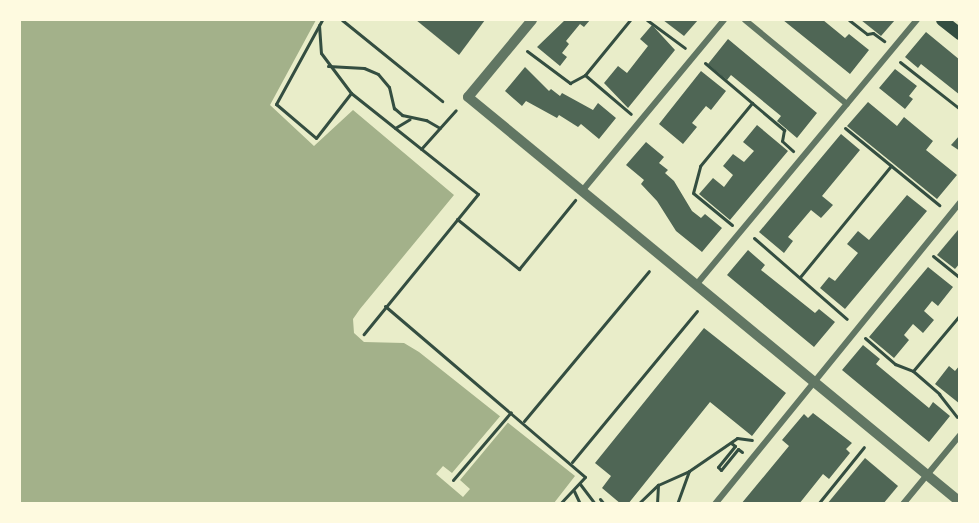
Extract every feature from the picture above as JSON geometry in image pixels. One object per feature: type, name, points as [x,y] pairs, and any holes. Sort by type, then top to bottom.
[{"type":"main road","points":[[942,20],[960,34]]},
{"type":"street","points":[[532,20],[468,97],[960,502]]},
{"type":"street","points":[[582,191],[724,20]]},
{"type":"street","points":[[745,20],[847,104]]},
{"type":"street","points":[[696,285],[917,20]]},
{"type":"street","points":[[715,504],[803,398],[811,380],[958,205]]},
{"type":"street","points":[[903,504],[960,435]]},
{"type":"path","points":[[322,20],[276,104],[316,138],[351,93]]},
{"type":"path","points":[[342,20],[442,101]]},
{"type":"path","points":[[527,51],[570,83],[585,75],[630,20]]},
{"type":"path","points":[[647,20],[685,48]]},
{"type":"path","points":[[849,20],[867,34],[873,33],[884,41]]},
{"type":"path","points":[[319,25],[321,52],[328,66],[351,93],[478,194],[364,334]]},
{"type":"path","points":[[900,62],[960,110]]},
{"type":"path","points":[[705,63],[784,130],[782,141],[794,151]]},
{"type":"path","points":[[328,66],[364,68],[378,74],[389,87],[394,108],[410,119],[426,120],[440,128]]},
{"type":"path","points":[[585,75],[631,114]]},
{"type":"path","points":[[732,225],[693,193],[700,166],[752,103]]},
{"type":"path","points":[[421,148],[456,110]]},
{"type":"path","points":[[395,128],[410,119]]},
{"type":"path","points":[[845,128],[939,206]]},
{"type":"path","points":[[800,278],[891,166]]},
{"type":"path","points":[[457,219],[519,269],[582,191]]},
{"type":"path","points":[[754,238],[847,318]]},
{"type":"path","points":[[933,256],[960,278]]},
{"type":"path","points":[[523,422],[649,270]]},
{"type":"path","points":[[385,306],[572,462],[585,477],[560,504]]},
{"type":"path","points":[[572,462],[697,311]]},
{"type":"path","points":[[913,371],[960,315]]},
{"type":"path","points":[[866,338],[895,364],[913,371],[939,394],[957,417]]},
{"type":"path","points":[[453,480],[511,412]]},
{"type":"path","points":[[638,504],[658,485],[689,471],[737,438],[752,440]]},
{"type":"path","points":[[731,442],[735,446],[718,467],[721,470],[738,449],[742,452]]},
{"type":"path","points":[[818,504],[864,447]]},
{"type":"path","points":[[677,504],[689,471]]},
{"type":"path","points":[[580,484],[595,504]]},
{"type":"path","points":[[657,504],[658,485]]},
{"type":"path","points":[[574,491],[579,504]]},
{"type":"path","points":[[600,499],[604,504]]},
{"type":"shaded area","points":[[20,20],[316,20],[270,105],[314,146],[353,110],[454,195],[360,309],[353,319],[354,333],[364,342],[404,343],[419,352],[575,476],[554,503],[20,503]]},
{"type":"pier","points":[[502,414],[510,420],[460,480],[470,489],[463,497],[436,474],[443,466],[452,473]]},
{"type":"building","points":[[416,20],[485,20],[459,55]]},
{"type":"building","points":[[565,20],[590,20],[584,27],[580,24],[566,41],[569,44],[562,53],[567,57],[560,66],[537,47]]},
{"type":"building","points":[[663,20],[698,20],[684,36]]},
{"type":"building","points":[[783,20],[823,20],[845,38],[849,34],[869,50],[850,74]]},
{"type":"building","points":[[861,20],[895,20],[881,36]]},
{"type":"building","points":[[652,25],[675,50],[628,108],[604,83],[618,66],[627,73],[648,46],[640,39]]},
{"type":"building","points":[[926,32],[960,60],[960,95],[921,64],[918,68],[905,57]]},
{"type":"building","points":[[728,39],[817,113],[797,138],[777,121],[781,116],[731,75],[727,80],[708,64]]},
{"type":"building","points":[[525,67],[549,91],[551,89],[560,96],[562,93],[593,110],[598,103],[616,118],[599,139],[581,124],[578,127],[559,115],[557,118],[526,101],[522,106],[505,91]]},
{"type":"building","points":[[895,69],[917,86],[909,96],[913,99],[905,109],[879,88]]},
{"type":"building","points":[[701,71],[726,91],[711,110],[706,106],[692,123],[697,127],[683,144],[659,124]]},
{"type":"building","points":[[868,102],[897,126],[904,117],[933,141],[926,150],[957,175],[937,199],[847,126]]},
{"type":"building","points":[[757,125],[788,151],[730,220],[699,194],[713,178],[724,187],[733,175],[723,166],[733,154],[744,162],[754,151],[743,142]]},
{"type":"building","points":[[841,134],[860,150],[822,196],[833,205],[821,218],[811,210],[788,237],[793,241],[784,253],[759,232]]},
{"type":"building","points":[[960,135],[960,151],[951,145]]},
{"type":"building","points":[[646,142],[664,157],[659,163],[668,170],[665,173],[674,181],[692,211],[701,218],[705,214],[722,228],[702,252],[676,231],[657,201],[641,184],[644,180],[626,165]]},
{"type":"building","points":[[907,195],[927,211],[845,309],[820,288],[829,277],[835,281],[858,253],[847,244],[858,231],[869,240]]},
{"type":"building","points":[[958,230],[960,263],[955,269],[937,255]]},
{"type":"building","points":[[748,250],[765,265],[761,270],[815,313],[819,309],[835,322],[814,347],[727,275]]},
{"type":"building","points":[[928,267],[953,287],[938,306],[932,301],[924,311],[934,320],[923,333],[913,324],[904,335],[909,340],[894,358],[869,337]]},
{"type":"building","points":[[704,328],[786,393],[752,436],[710,402],[628,504],[621,504],[602,488],[611,476],[595,463]]},
{"type":"building","points":[[863,345],[880,359],[876,364],[929,408],[933,402],[950,416],[929,442],[842,370]]},
{"type":"building","points":[[960,365],[960,404],[935,384],[949,366],[955,371]]},
{"type":"building","points":[[813,413],[852,443],[846,449],[850,453],[829,479],[823,474],[799,504],[741,504],[789,446],[782,440],[804,414],[808,418]]},
{"type":"building","points":[[865,458],[898,486],[883,504],[827,504]]}]
